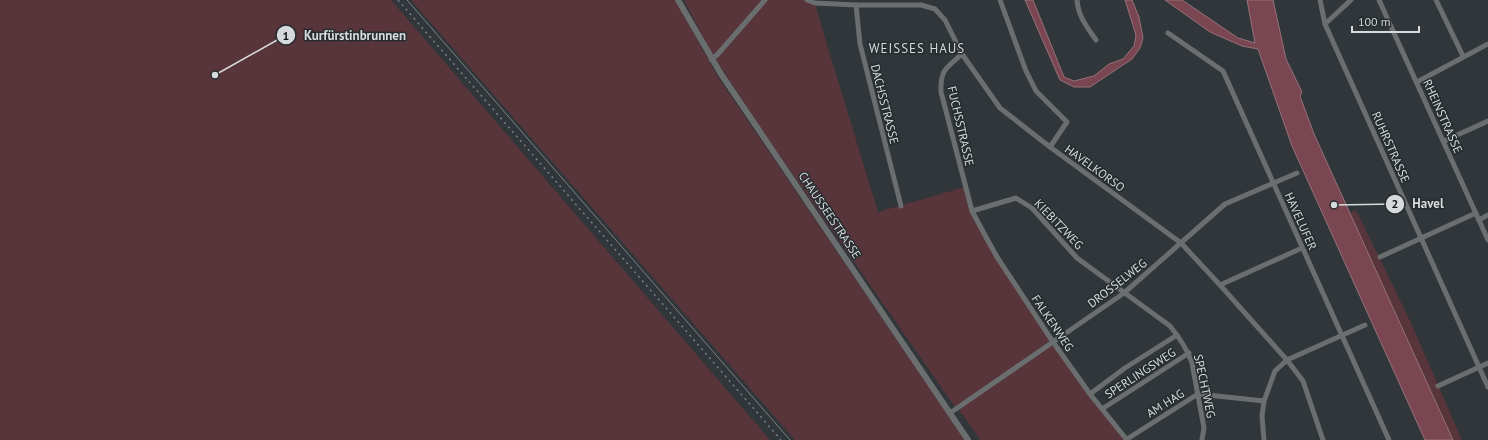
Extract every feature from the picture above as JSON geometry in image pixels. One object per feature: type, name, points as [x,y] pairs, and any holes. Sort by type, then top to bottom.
[{"type":"street","name":"CHAUSSEESTRASSE","points":[[678,0],[712,59],[968,440]]},
{"type":"street","points":[[712,59],[766,0]]},
{"type":"street","name":"HAVELKORSO","points":[[807,0],[815,3],[844,2],[856,5],[921,5],[934,9],[945,20],[962,54],[1000,108],[1050,147],[1181,243],[1220,285],[1287,360],[1302,381],[1323,440]]},
{"type":"street","points":[[1000,0],[1026,72],[1036,91],[1067,122],[1050,147]]},
{"type":"street","points":[[1077,0],[1077,9],[1084,24],[1096,40]]},
{"type":"street","name":"RUHRSTRASSE","points":[[1320,0],[1325,24],[1488,387]]},
{"type":"street","points":[[1325,24],[1351,0]]},
{"type":"street","name":"RHEINSTRASSE","points":[[1379,0],[1488,240]]},
{"type":"street","points":[[1436,0],[1463,56]]},
{"type":"street","name":"DACHSSTRASSE","points":[[856,5],[860,44],[901,206]]},
{"type":"street","name":"HAVELUFER","points":[[1168,33],[1223,70],[1389,440]]},
{"type":"street","points":[[1417,82],[1463,56],[1488,44]]},
{"type":"street","name":"FUCHSSTRASSE","points":[[962,54],[946,68],[940,80],[940,92],[972,211]]},
{"type":"street","points":[[1444,141],[1488,121]]},
{"type":"street","name":"DROSSELWEG","points":[[950,413],[1124,293],[1225,204],[1297,173]]},
{"type":"street","name":"KIEBITZWEG","points":[[972,211],[1016,198],[1032,208],[1077,258],[1124,293]]},
{"type":"street","name":"FALKENWEG","points":[[972,211],[997,257],[1053,342],[1090,394],[1127,440]]},
{"type":"street","points":[[1380,257],[1476,213]]},
{"type":"street","points":[[1479,220],[1488,215]]},
{"type":"street","points":[[1220,285],[1302,248]]},
{"type":"street","name":"SPECHTWEG","points":[[1124,293],[1170,326],[1189,353],[1204,428],[1202,440]]},
{"type":"street","points":[[1264,440],[1262,416],[1264,401],[1275,371],[1287,360],[1365,325]]},
{"type":"street","points":[[1090,394],[1125,368],[1177,335]]},
{"type":"street","name":"SPERLINGSWEG","points":[[1102,409],[1189,353]]},
{"type":"street","points":[[1438,386],[1488,363]]},
{"type":"street","name":"AM HAG","points":[[1127,440],[1198,394],[1264,401]]},
{"type":"shaded area","points":[[0,0],[391,0],[770,440],[0,440]]},
{"type":"shaded area","points":[[411,0],[675,0],[718,77],[965,440],[795,440]]},
{"type":"shaded area","points":[[684,0],[814,0],[878,212],[965,187],[972,211],[997,257],[1053,342],[1127,440],[980,440],[963,415],[955,407],[769,140],[711,52]]},
{"type":"shaded area","points":[[1025,0],[1033,0],[1064,77],[1074,81],[1094,76],[1109,64],[1123,59],[1134,46],[1136,35],[1125,0],[1132,0],[1139,17],[1143,38],[1140,48],[1132,59],[1090,87],[1074,87],[1060,80]]},
{"type":"shaded area","points":[[1165,0],[1182,0],[1238,38],[1255,43],[1247,0],[1273,0],[1286,59],[1302,92],[1300,96],[1314,134],[1453,440],[1425,440],[1292,146],[1258,49],[1242,46],[1210,32]]},
{"type":"shaded area","points":[[1356,210],[1411,323],[1462,440],[1453,440],[1350,213]]},
{"type":"tram line","points":[[407,0],[790,440]]},
{"type":"railway","points":[[398,0],[781,440]]},
{"type":"place","name":"Kurfürstinbrunnen","points":[[215,75]]},
{"type":"place","name":"Havel","points":[[1334,205]]},
{"type":"district","name":"WEISSES HAUS","points":[[917,48]]}]
